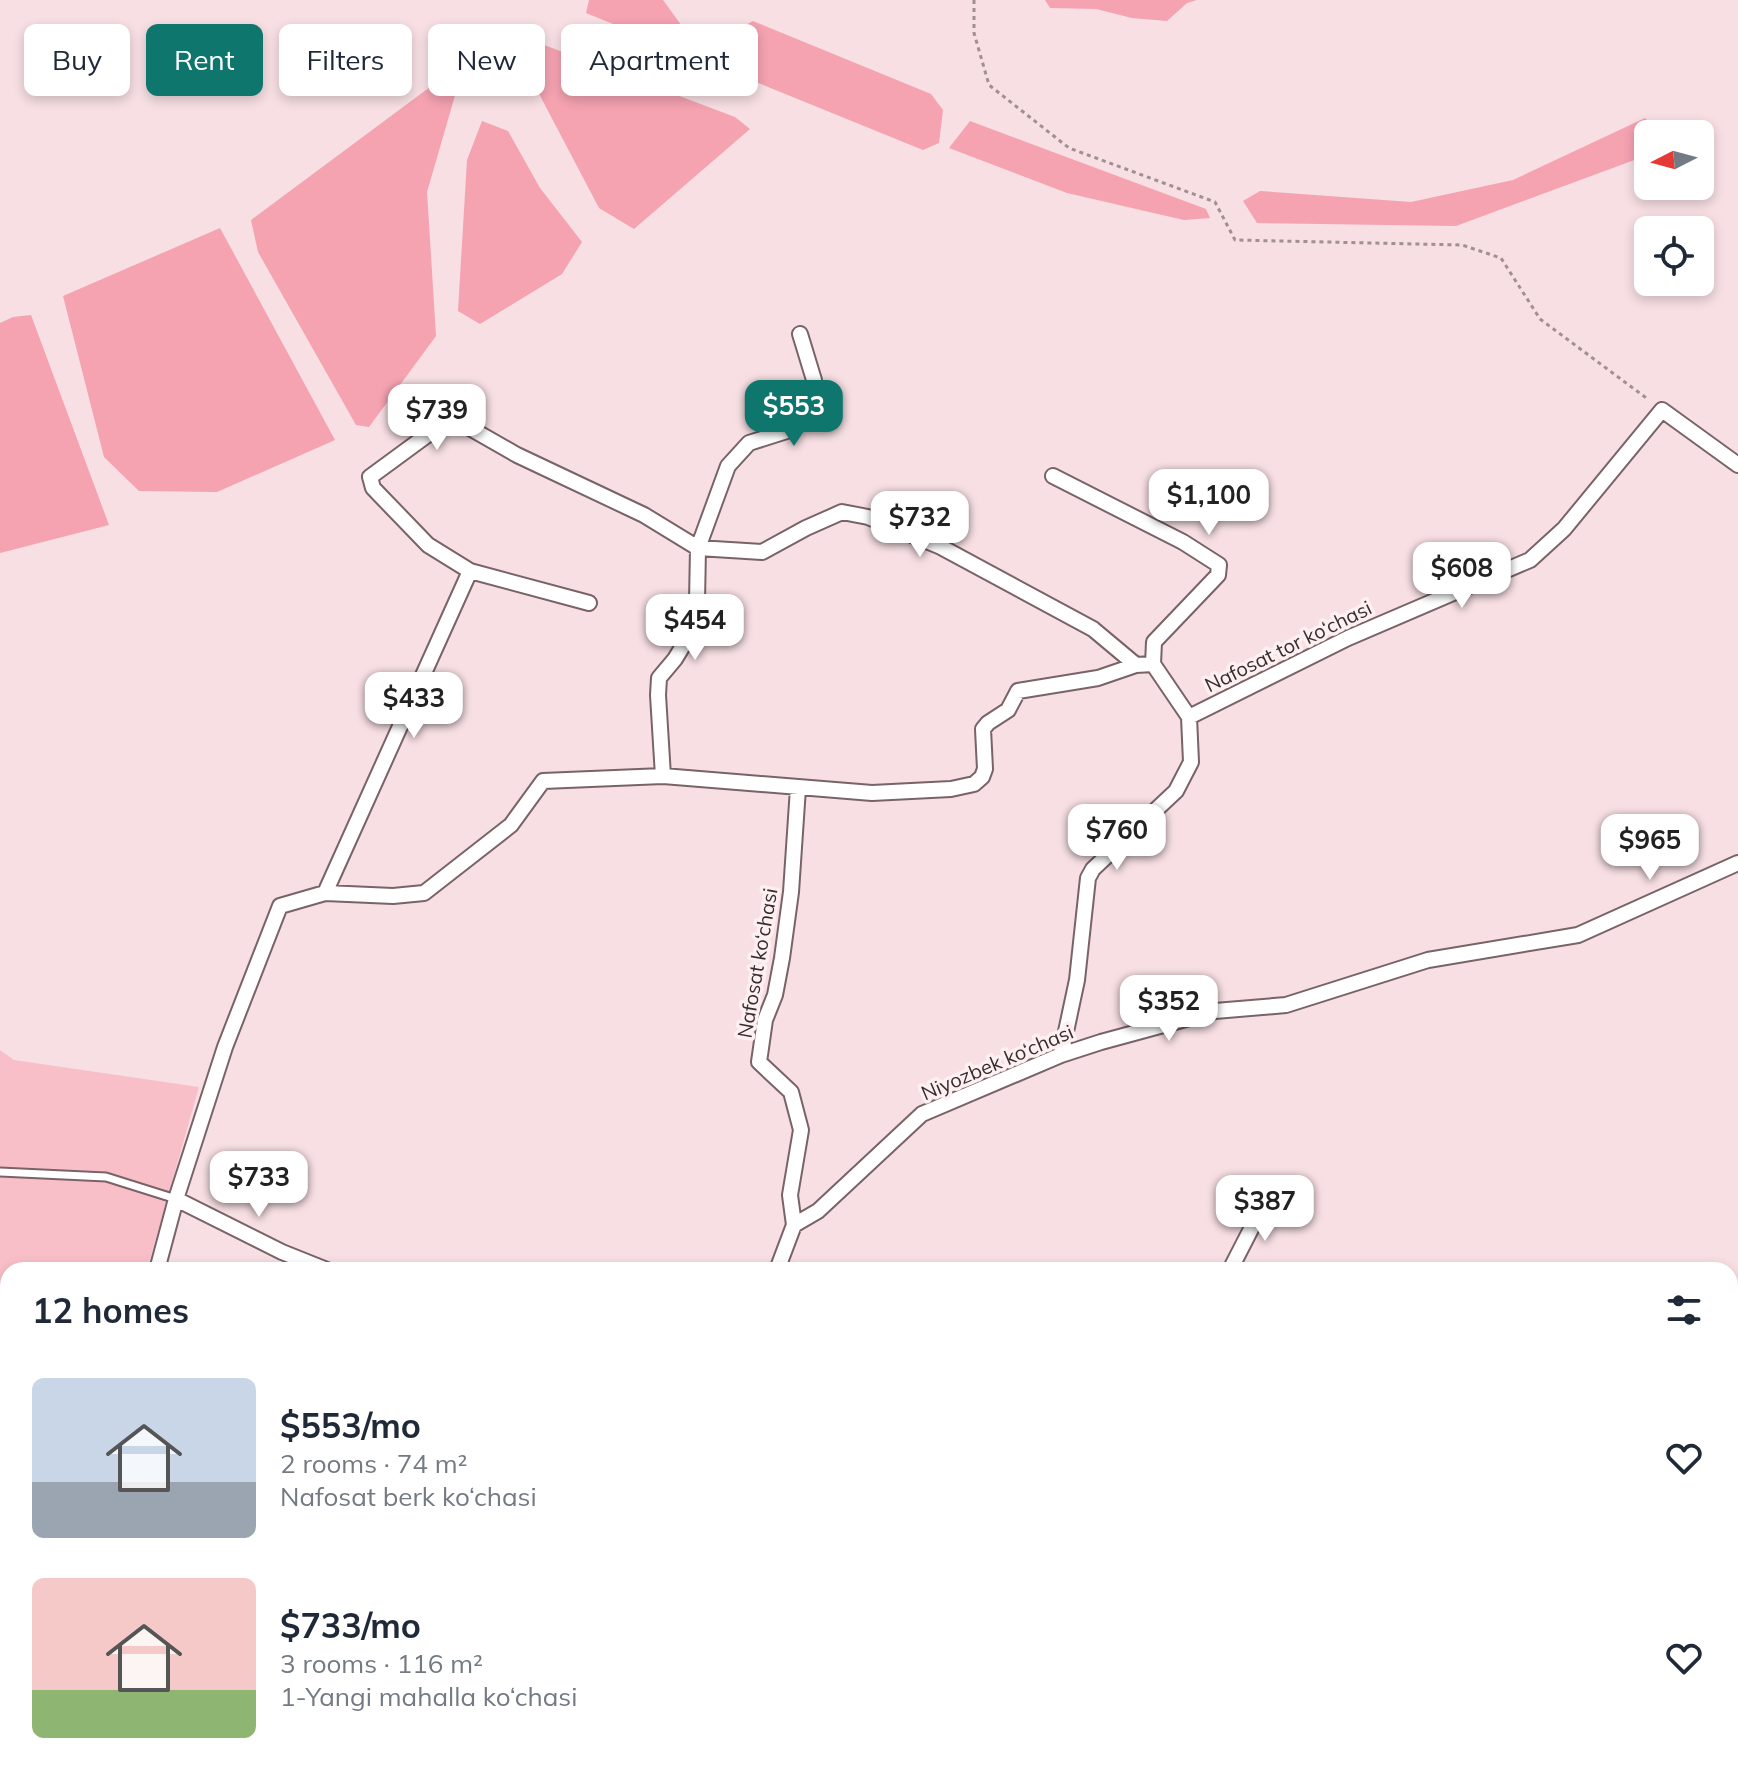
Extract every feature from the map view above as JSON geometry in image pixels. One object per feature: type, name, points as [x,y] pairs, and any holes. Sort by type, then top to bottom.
[{"type":"street","points":[[663,776],[659,678],[690,634],[697,602],[698,548],[728,466],[749,443],[793,429],[814,412],[814,380],[800,334]]},
{"type":"street","points":[[1662,410],[1738,465]]},
{"type":"street","name":"Nafosat tor ko‘chasi","points":[[1061,1055],[1077,980],[1088,878],[1093,869],[1176,791],[1191,762],[1189,717],[1348,638],[1530,560],[1564,529],[1662,410]]},
{"type":"street","points":[[589,603],[470,571],[428,545],[373,488],[370,477],[434,430],[461,423],[517,455],[644,515],[698,548],[762,552],[842,512],[868,517],[941,547],[1093,629],[1136,665]]},
{"type":"street","points":[[1053,476],[1183,542],[1219,565],[1218,575],[1154,642],[1153,664],[1189,717]]},
{"type":"street","points":[[325,893],[470,571]]},
{"type":"street","points":[[159,1262],[225,1047],[280,906],[325,893],[411,896],[424,893],[511,825],[543,781],[663,776],[872,793],[951,789],[974,784],[985,769],[983,729],[1008,710],[1018,691],[1098,678],[1136,665],[1153,664]]},
{"type":"street","name":"Nafosat ko‘chasi","points":[[794,1225],[790,1195],[801,1130],[791,1092],[759,1062],[765,1020],[775,995],[782,958],[791,892],[798,788]]},
{"type":"street","name":"Niyozbek ko‘chasi","points":[[794,1225],[818,1211],[922,1114],[1061,1055],[1215,1011],[1286,1005],[1428,960],[1578,935],[1738,863]]},
{"type":"street","points":[[1234,1262],[1267,1198]]},
{"type":"street","points":[[176,1199],[307,1262]]},
{"type":"street","points":[[780,1262],[794,1225]]},
{"type":"lane","points":[[0,1172],[106,1177],[176,1199]]},
{"type":"path","points":[[974,0],[974,33],[989,85],[1069,148],[1215,202],[1235,240],[1462,245],[1501,258],[1540,319],[1662,410]]},
{"type":"shaded area","points":[[589,0],[663,0],[680,24],[613,24],[586,13]]},
{"type":"shaded area","points":[[1045,0],[1197,0],[1187,3],[1167,21],[1132,18],[1096,9],[1050,8]]},
{"type":"shaded area","points":[[753,21],[931,94],[943,110],[939,143],[923,150],[758,83],[758,24],[747,24]]},
{"type":"shaded area","points":[[545,45],[561,51],[561,96],[679,96],[735,117],[750,129],[634,229],[599,208],[540,96],[545,96]]},
{"type":"shaded area","points":[[428,88],[428,96],[455,96],[427,192],[436,336],[369,427],[356,425],[258,252],[251,220]]},
{"type":"shaded area","points":[[482,121],[508,131],[540,188],[582,242],[562,274],[480,324],[458,311],[467,160]]},
{"type":"shaded area","points":[[970,121],[1206,209],[1210,218],[1184,220],[1067,193],[949,148]]},
{"type":"shaded area","points":[[1634,123],[1634,160],[1456,226],[1257,223],[1243,201],[1260,191],[1411,202],[1513,180]]},
{"type":"shaded area","points":[[220,228],[335,440],[217,492],[139,491],[104,457],[63,296]]},
{"type":"shaded area","points":[[31,315],[109,525],[0,553],[0,323],[13,317]]},
{"type":"shaded area","points":[[0,1050],[14,1060],[199,1087],[149,1262],[0,1262]]}]
